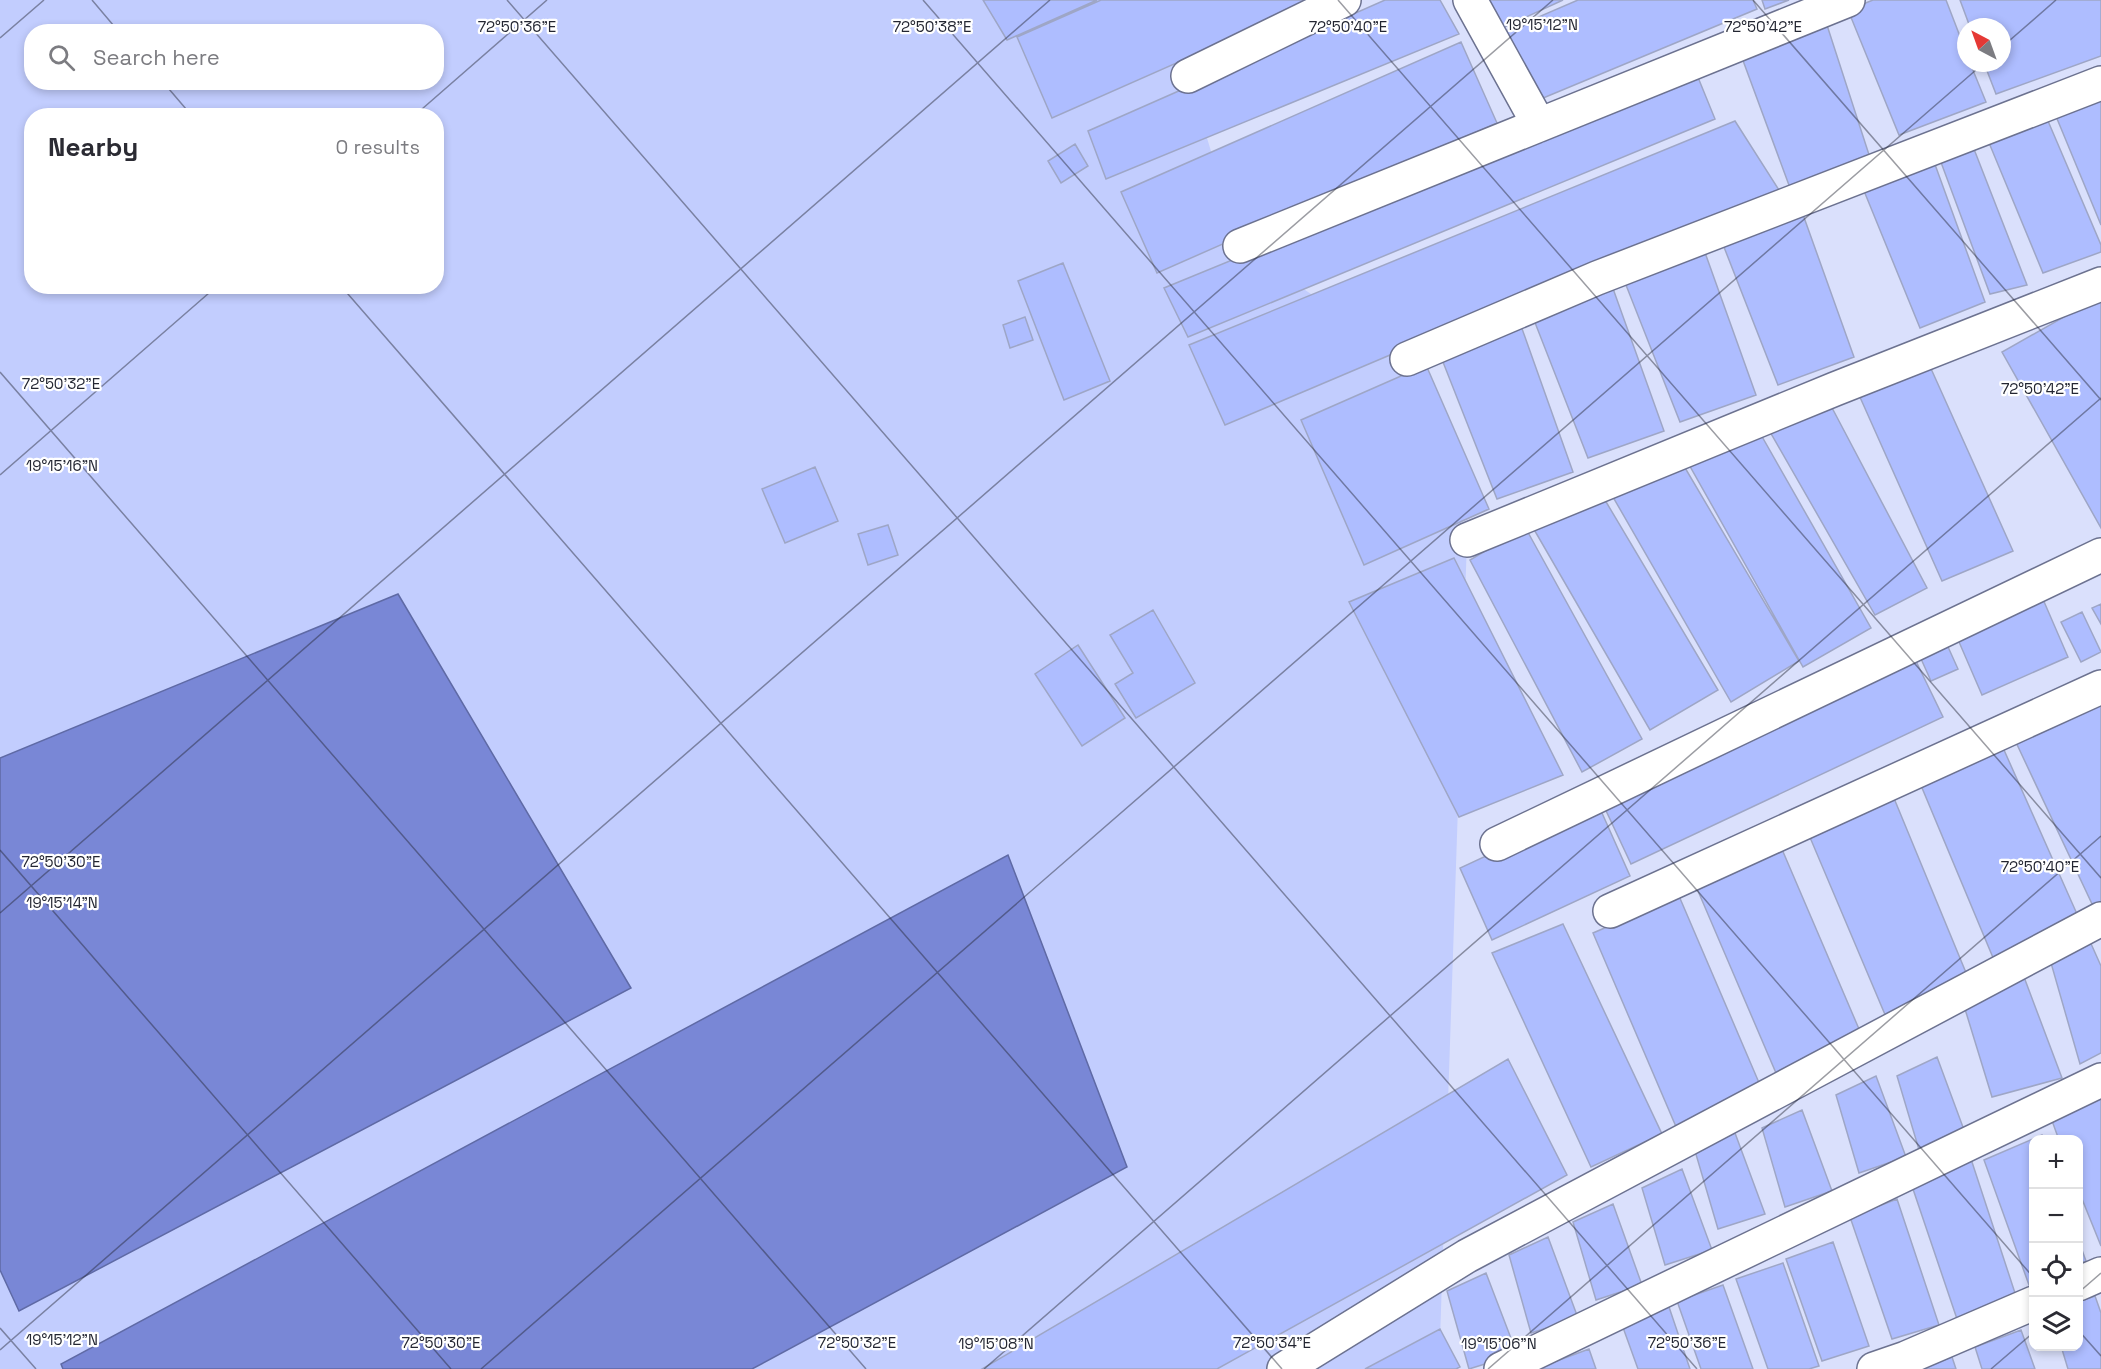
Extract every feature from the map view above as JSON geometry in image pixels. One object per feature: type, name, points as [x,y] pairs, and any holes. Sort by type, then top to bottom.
[{"type":"street","points":[[1188,76],[1344,0]]},
{"type":"street","points":[[1470,0],[1539,125]]},
{"type":"street","points":[[1240,246],[1848,0]]},
{"type":"street","points":[[1407,359],[1597,278],[2101,83]]},
{"type":"street","points":[[1467,540],[1835,388],[2101,284]]},
{"type":"street","points":[[1497,844],[2101,555]]},
{"type":"street","points":[[1610,911],[2101,687]]},
{"type":"street","points":[[1284,1369],[1467,1256],[2101,919]]},
{"type":"street","points":[[1501,1369],[2101,1080]]},
{"type":"street","points":[[2083,1282],[2101,1274]]},
{"type":"street","points":[[1874,1369],[1906,1358],[2029,1305]]},
{"type":"shaded area","points":[[0,0],[1113,0],[1188,76],[1240,246],[1407,359],[1467,540],[1439,1369],[0,1369]]},
{"type":"water","points":[[398,594],[631,988],[19,1311],[0,1270],[0,758]]},
{"type":"water","points":[[1008,855],[1127,1167],[752,1369],[63,1369],[61,1364]]},
{"type":"building","points":[[983,0],[1097,0],[1007,40]]},
{"type":"building","points":[[1101,0],[1319,0],[1052,118],[1017,37]]},
{"type":"building","points":[[1385,0],[1440,0],[1459,34],[1106,179],[1088,131]]},
{"type":"building","points":[[1488,0],[1563,0],[1500,29]]},
{"type":"building","points":[[1578,0],[1753,0],[1757,9],[1536,101],[1506,31]]},
{"type":"building","points":[[1762,0],[1789,0],[1765,9]]},
{"type":"building","points":[[1873,0],[1946,0],[1957,29],[1957,72],[1974,72],[1986,102],[1899,135],[1848,10]]},
{"type":"building","points":[[1960,0],[2101,0],[2101,56],[1996,94],[1987,72],[2011,72],[2011,18],[1967,18]]},
{"type":"building","points":[[1825,19],[1873,167],[1793,196],[1738,47]]},
{"type":"building","points":[[1461,42],[1497,123],[1157,273],[1121,192]]},
{"type":"building","points":[[1695,70],[1715,119],[1188,337],[1164,288]]},
{"type":"building","points":[[2101,94],[2101,225],[2053,109]]},
{"type":"building","points":[[2045,114],[2101,245],[2101,252],[2043,273],[1987,138]]},
{"type":"building","points":[[1735,121],[1779,190],[1225,425],[1189,345]]},
{"type":"building","points":[[1075,144],[1088,166],[1061,183],[1048,161]]},
{"type":"building","points":[[1972,144],[2027,285],[1990,294],[1939,157]]},
{"type":"building","points":[[1933,159],[1985,302],[1920,328],[1862,186]]},
{"type":"building","points":[[1801,209],[1854,357],[1778,385],[1722,242]]},
{"type":"building","points":[[1703,247],[1756,395],[1680,422],[1624,280]]},
{"type":"building","points":[[1063,263],[1110,381],[1064,400],[1018,281]]},
{"type":"building","points":[[1611,283],[1664,431],[1588,458],[1532,315]]},
{"type":"building","points":[[2101,296],[2101,528],[2002,352]]},
{"type":"building","points":[[1025,317],[1033,340],[1010,348],[1003,325]]},
{"type":"building","points":[[1520,323],[1573,472],[1497,499],[1441,357]]},
{"type":"building","points":[[1928,362],[2013,551],[1942,581],[1855,386]]},
{"type":"building","points":[[1426,365],[1489,509],[1364,565],[1301,420]]},
{"type":"building","points":[[1830,404],[1927,588],[1875,615],[1769,430]]},
{"type":"building","points":[[1756,426],[1871,628],[1803,667],[1687,461]]},
{"type":"building","points":[[1681,461],[1799,661],[1731,702],[1613,497]]},
{"type":"building","points":[[815,467],[838,521],[785,543],[762,489]]},
{"type":"building","points":[[1599,490],[1718,690],[1650,730],[1532,526]]},
{"type":"building","points":[[888,525],[898,555],[868,565],[858,534]]},
{"type":"building","points":[[1525,527],[1642,739],[1582,772],[1470,560]]},
{"type":"building","points":[[1454,558],[1563,775],[1459,817],[1349,602]]},
{"type":"building","points":[[2042,597],[2068,657],[1982,695],[1956,635]]},
{"type":"building","points":[[2101,604],[2101,624],[2092,608]]},
{"type":"building","points":[[1153,610],[1195,683],[1136,718],[1115,684],[1133,673],[1110,635]]},
{"type":"building","points":[[2082,612],[2101,652],[2081,662],[2061,622]]},
{"type":"building","points":[[1944,638],[1958,669],[1931,681],[1917,650]]},
{"type":"building","points":[[1078,645],[1125,718],[1082,746],[1035,674]]},
{"type":"building","points":[[1913,655],[1943,717],[1631,864],[1602,802]]},
{"type":"building","points":[[2101,703],[2101,902],[2093,906],[2013,736]]},
{"type":"building","points":[[2000,741],[2081,923],[1994,960],[1920,783]]},
{"type":"building","points":[[1891,791],[1969,980],[1889,1024],[1806,828]]},
{"type":"building","points":[[1598,804],[1630,876],[1492,940],[1460,868]]},
{"type":"building","points":[[1781,847],[1865,1043],[1779,1080],[1695,884]]},
{"type":"building","points":[[1679,896],[1763,1092],[1677,1129],[1593,933]]},
{"type":"building","points":[[1563,924],[1662,1134],[1591,1167],[1492,953]]},
{"type":"building","points":[[2088,937],[2101,966],[2101,1053],[2080,1064],[2049,956]]},
{"type":"building","points":[[2024,977],[2062,1078],[1992,1097],[1965,1009]]},
{"type":"building","points":[[1937,1057],[1967,1138],[1920,1153],[1897,1076]]},
{"type":"building","points":[[1508,1059],[1567,1175],[1217,1369],[982,1369]]},
{"type":"building","points":[[1876,1076],[1906,1157],[1859,1173],[1836,1095]]},
{"type":"building","points":[[2101,1097],[2101,1246],[2083,1201],[2083,1135],[2057,1135],[2051,1118]]},
{"type":"building","points":[[1802,1110],[1832,1191],[1785,1207],[1762,1128]]},
{"type":"building","points":[[1735,1133],[1765,1214],[1718,1229],[1695,1151]]},
{"type":"building","points":[[2029,1141],[2029,1285],[1984,1160]]},
{"type":"building","points":[[1971,1159],[2015,1293],[1957,1319],[1913,1189]]},
{"type":"building","points":[[1682,1169],[1712,1250],[1665,1265],[1642,1188]]},
{"type":"building","points":[[1897,1199],[1939,1325],[1892,1339],[1850,1217]]},
{"type":"building","points":[[1613,1204],[1642,1285],[1596,1300],[1573,1222]]},
{"type":"building","points":[[1548,1237],[1578,1318],[1531,1333],[1509,1255]]},
{"type":"building","points":[[1833,1242],[1869,1346],[1822,1361],[1786,1259]]},
{"type":"building","points":[[1783,1263],[1819,1366],[1809,1369],[1768,1369],[1736,1279]]},
{"type":"building","points":[[1486,1273],[1517,1354],[1469,1369],[1447,1291]]},
{"type":"building","points":[[1723,1285],[1753,1369],[1701,1369],[1677,1301]]},
{"type":"building","points":[[2095,1296],[2101,1313],[2101,1369],[2068,1369],[2063,1351],[2083,1351],[2083,1300]]},
{"type":"building","points":[[1668,1304],[1690,1369],[1638,1369],[1621,1322]]},
{"type":"building","points":[[1440,1329],[1460,1367],[1456,1369],[1365,1369]]},
{"type":"building","points":[[2021,1330],[2035,1369],[1982,1369],[1975,1347]]},
{"type":"building","points":[[1589,1349],[1596,1369],[1544,1369],[1543,1366]]},
{"type":"building","points":[[1952,1357],[1956,1369],[1918,1369]]}]
